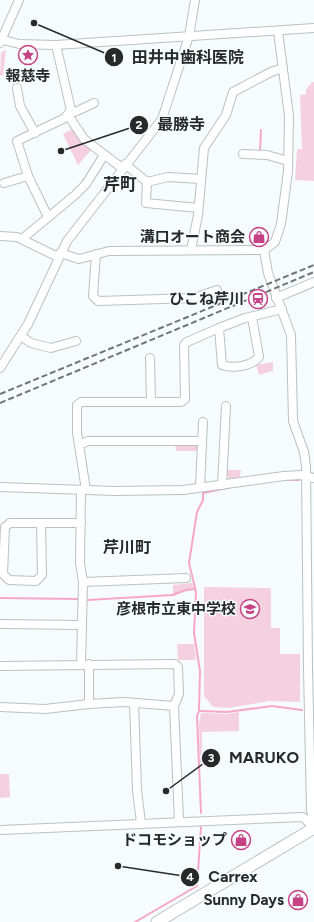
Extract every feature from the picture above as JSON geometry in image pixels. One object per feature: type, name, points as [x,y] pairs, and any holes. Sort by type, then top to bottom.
[{"type":"highway","points":[[157,922],[314,828]]},
{"type":"street","points":[[19,0],[1,41],[34,45],[314,28]]},
{"type":"street","points":[[0,368],[21,336],[59,255],[86,214],[162,119],[190,36],[195,0]]},
{"type":"street","points":[[0,236],[17,237],[59,255],[79,259],[109,251],[264,250],[275,242],[281,224],[288,161],[288,116],[278,31]]},
{"type":"street","points":[[56,44],[69,113],[84,139],[104,155],[124,166],[147,182],[168,177],[201,179]]},
{"type":"street","points":[[191,250],[198,208],[204,148],[212,133],[226,115],[233,92],[271,72],[283,68]]},
{"type":"street","points":[[17,88],[20,106],[35,133]]},
{"type":"street","points":[[48,217],[28,176],[17,141],[35,133],[69,113],[75,112],[94,103]]},
{"type":"street","points":[[243,154],[267,155],[288,161]]},
{"type":"street","points":[[22,240],[48,217],[67,203],[86,184],[104,155]]},
{"type":"street","points":[[4,183],[28,176]]},
{"type":"street","points":[[147,182],[146,203],[198,208]]},
{"type":"street","points":[[264,250],[265,260],[276,298],[289,325],[293,349],[293,421],[304,452],[310,478],[310,783],[314,828]]},
{"type":"street","points":[[96,254],[93,296],[98,301],[194,298],[217,290]]},
{"type":"street","points":[[276,298],[314,282]]},
{"type":"street","points":[[89,704],[81,625],[83,582],[80,563],[80,523],[84,490],[80,445],[77,433],[77,405],[81,402],[181,402],[185,399],[184,345],[187,342],[220,328],[282,309]]},
{"type":"street","points":[[220,328],[222,365],[229,368],[254,362],[259,357],[252,317]]},
{"type":"street","points":[[21,336],[31,343],[52,348],[76,341]]},
{"type":"street","points":[[150,358],[150,402]]},
{"type":"street","points":[[222,485],[226,406]]},
{"type":"street","points":[[200,487],[203,422]]},
{"type":"street","points":[[80,445],[88,441],[202,440]]},
{"type":"street","points":[[0,487],[152,491],[222,485],[284,476],[310,478]]},
{"type":"street","points":[[41,523],[42,575],[36,581],[9,580],[3,574],[5,527],[10,523],[41,523],[80,523]]},
{"type":"street","points":[[83,582],[186,578]]},
{"type":"street","points":[[0,624],[81,625]]},
{"type":"street","points":[[0,666],[175,664],[178,667],[179,694],[174,706],[178,821]]},
{"type":"street","points":[[0,706],[45,709],[89,704],[134,703],[174,706]]},
{"type":"street","points":[[134,703],[137,790],[141,823]]},
{"type":"street","points":[[0,830],[178,821],[303,817],[314,828]]},
{"type":"shaded area","points":[[6,50],[3,76],[0,75],[1,52]]},
{"type":"shaded area","points":[[312,82],[314,82],[314,181],[295,180],[297,149],[302,149],[300,95],[306,94],[306,90]]},
{"type":"shaded area","points":[[74,128],[92,149],[78,165],[63,134]]},
{"type":"shaded area","points":[[273,362],[273,371],[259,375],[256,365]]},
{"type":"shaded area","points":[[175,444],[200,445],[199,451],[176,451]]},
{"type":"shaded area","points":[[225,470],[241,470],[240,477],[229,479]]},
{"type":"shaded area","points":[[192,583],[194,589],[186,589],[173,595],[173,585]]},
{"type":"shaded area","points":[[204,587],[271,588],[271,628],[280,628],[280,654],[300,654],[300,702],[269,701],[229,708],[213,707],[204,696]]},
{"type":"shaded area","points":[[177,644],[194,644],[196,660],[178,660]]},
{"type":"shaded area","points":[[239,712],[239,731],[202,732],[202,763],[200,763],[199,724],[201,713],[227,714]]},
{"type":"shaded area","points":[[0,774],[9,774],[10,797],[0,798]]},
{"type":"waterway","points":[[260,151],[261,130]]},
{"type":"waterway","points":[[282,480],[299,480]]},
{"type":"waterway","points":[[201,813],[197,716],[199,711],[200,671],[194,633],[196,592],[189,563],[197,512],[203,500],[203,493],[232,487]]},
{"type":"waterway","points":[[87,600],[173,595],[186,590],[195,589]]},
{"type":"waterway","points":[[0,598],[78,599]]},
{"type":"waterway","points":[[199,711],[227,712],[272,706],[302,710]]},
{"type":"waterway","points":[[135,922],[197,886],[201,827]]},
{"type":"railway","points":[[0,394],[314,265]]},
{"type":"railway","points":[[0,403],[314,272]]},
{"type":"place","name":"田井中歯科医院","points":[[34,23]]},
{"type":"place","name":"報慈寺","points":[[28,55]]},
{"type":"place","name":"最勝寺","points":[[61,151]]},
{"type":"place","name":"溝口オート商会","points":[[259,237]]},
{"type":"place","name":"ひこね芹川","points":[[258,299]]},
{"type":"place","name":"彦根市立東中学校","points":[[250,609]]},
{"type":"place","name":"MARUKO","points":[[166,791]]},
{"type":"place","name":"ドコモショップ","points":[[241,840]]},
{"type":"place","name":"Carrex","points":[[118,866]]},
{"type":"place","name":"Sunny Days","points":[[298,900]]},
{"type":"district","name":"芹町","points":[[120,184]]},
{"type":"district","name":"芹川町","points":[[127,547]]}]
